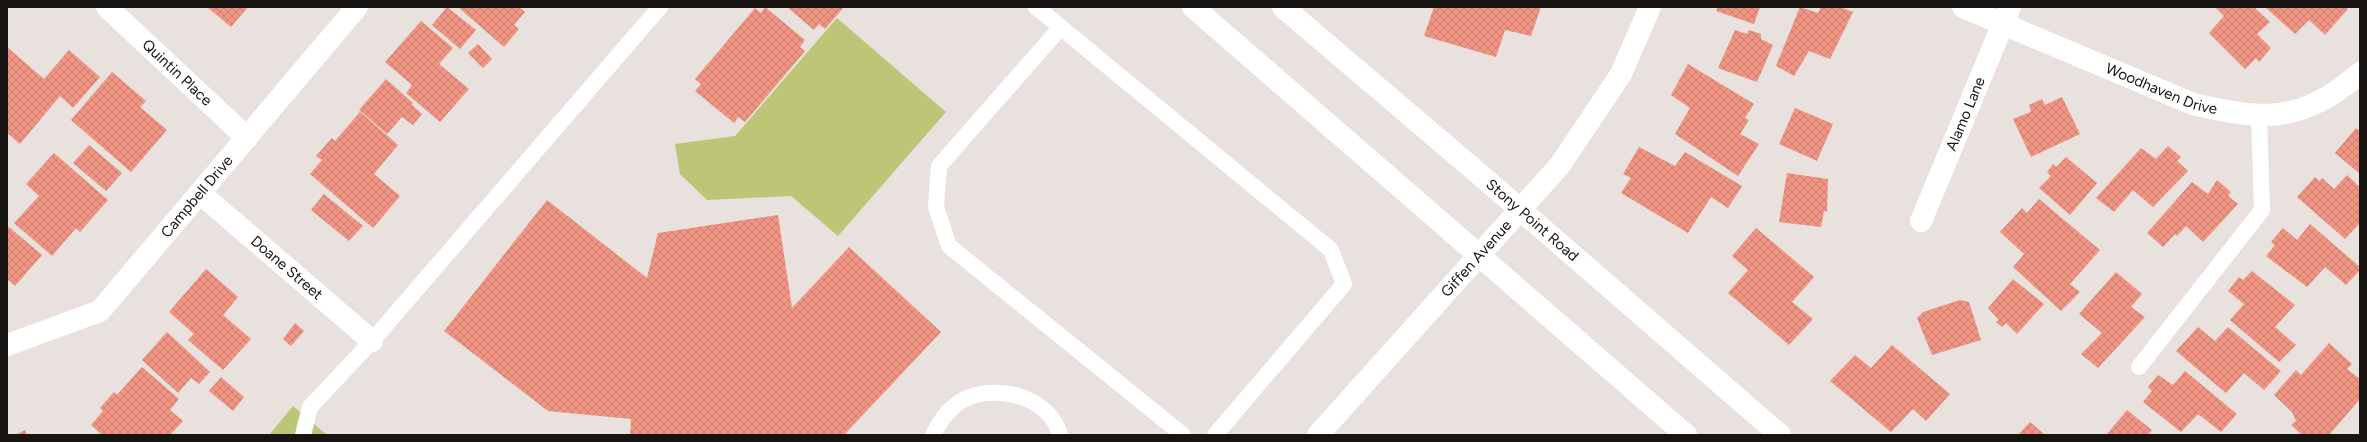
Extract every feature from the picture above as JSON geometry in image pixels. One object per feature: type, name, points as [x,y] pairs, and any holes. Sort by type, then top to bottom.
[{"type":"street","name":"Quintin Place","points":[[107,7],[247,138]]},
{"type":"street","name":"Campbell Drive","points":[[7,345],[100,311],[201,194],[357,7]]},
{"type":"street","points":[[1193,7],[1686,435]]},
{"type":"street","name":"Stony Point Road","points":[[1283,7],[1780,435]]},
{"type":"street","name":"Giffen Avenue","points":[[1318,435],[1560,165],[1621,74],[1650,7]]},
{"type":"street","name":"Woodhaven Drive","points":[[1963,7],[2006,15],[2193,104],[2233,114],[2276,116],[2299,111],[2338,92],[2360,73]]},
{"type":"street","name":"Alamo Lane","points":[[1921,221],[2006,15]]},
{"type":"street","name":"Doane Street","points":[[201,194],[372,341]]},
{"type":"lane","points":[[303,435],[310,407],[372,341],[660,7]]},
{"type":"lane","points":[[1036,7],[1331,250],[1344,284],[1215,435]]},
{"type":"lane","points":[[1061,27],[940,166],[936,207],[949,246],[1183,435]]},
{"type":"lane","points":[[2139,367],[2262,210],[2259,115]]},
{"type":"lane","points":[[933,435],[943,416],[964,399],[991,392],[1018,395],[1042,408],[1059,429],[1060,435]]},
{"type":"green space","points":[[837,18],[946,112],[838,236],[791,196],[707,200],[680,174],[675,144],[735,136]]},
{"type":"green space","points":[[293,406],[327,435],[269,435]]},
{"type":"building","points":[[207,7],[248,7],[231,27]]},
{"type":"building","points":[[447,7],[476,30],[460,49],[432,25]]},
{"type":"building","points":[[458,7],[519,7],[525,12],[514,25],[519,29],[504,47]]},
{"type":"building","points":[[765,7],[805,40],[800,47],[805,51],[745,122],[738,117],[734,123],[695,91],[701,84],[695,79],[755,8],[761,13]]},
{"type":"building","points":[[787,7],[844,7],[825,29],[819,24],[814,30]]},
{"type":"building","points":[[1434,7],[1541,7],[1531,36],[1505,30],[1496,57],[1424,36]]},
{"type":"building","points":[[1718,7],[1760,7],[1754,24],[1716,11]]},
{"type":"building","points":[[1800,7],[1818,13],[1821,7],[1840,7],[1853,12],[1830,59],[1809,51],[1794,76],[1776,66]]},
{"type":"building","points":[[2215,7],[2254,7],[2270,22],[2257,34],[2271,48],[2259,62],[2256,58],[2245,69],[2209,33],[2224,16]]},
{"type":"building","points":[[2265,7],[2345,7],[2348,9],[2325,35],[2309,20],[2295,34]]},
{"type":"building","points":[[421,21],[453,48],[439,64],[469,89],[440,122],[406,93],[412,85],[385,62]]},
{"type":"building","points":[[1735,30],[1747,34],[1749,30],[1761,34],[1761,39],[1773,45],[1757,82],[1718,68]]},
{"type":"building","points":[[478,44],[492,59],[483,68],[468,53]]},
{"type":"building","points":[[7,47],[44,79],[69,50],[100,77],[73,108],[60,96],[20,144],[7,133]]},
{"type":"building","points":[[1688,64],[1754,104],[1745,118],[1749,120],[1740,134],[1759,144],[1738,176],[1675,134],[1690,108],[1671,95]]},
{"type":"building","points":[[112,72],[146,101],[140,107],[167,130],[131,172],[71,120]]},
{"type":"building","points":[[386,79],[413,103],[412,105],[422,114],[413,125],[402,117],[387,134],[359,110]]},
{"type":"building","points":[[2062,97],[2080,134],[2031,157],[2013,119],[2031,112],[2029,105],[2042,99],[2045,105]]},
{"type":"building","points":[[1795,108],[1833,124],[1817,161],[1779,144]]},
{"type":"building","points":[[360,112],[398,145],[374,174],[400,196],[373,228],[310,174],[322,160],[316,156],[332,138],[335,141]]},
{"type":"building","points":[[2356,128],[2360,131],[2360,174],[2335,153]]},
{"type":"building","points":[[89,145],[122,173],[106,191],[73,163]]},
{"type":"building","points":[[2168,146],[2181,157],[2177,161],[2188,171],[2153,207],[2133,190],[2114,212],[2096,198],[2141,148],[2156,159]]},
{"type":"building","points":[[1639,147],[1675,166],[1685,152],[1742,186],[1728,208],[1711,197],[1688,233],[1621,193],[1631,178],[1623,174]]},
{"type":"building","points":[[54,153],[108,200],[80,232],[76,228],[52,256],[14,223],[39,196],[26,184]]},
{"type":"building","points":[[2066,157],[2097,183],[2070,215],[2039,188],[2051,176],[2047,172],[2053,164],[2056,167]]},
{"type":"building","points":[[1787,173],[1828,179],[1827,212],[1824,211],[1821,227],[1779,222]]},
{"type":"building","points":[[2347,175],[2360,187],[2360,223],[2345,239],[2297,197],[2315,177],[2319,181],[2322,178],[2334,189]]},
{"type":"building","points":[[2217,180],[2231,192],[2228,196],[2238,204],[2203,242],[2186,226],[2177,236],[2175,234],[2163,247],[2147,233],[2192,182],[2208,194]]},
{"type":"building","points":[[324,194],[363,226],[349,241],[311,210]]},
{"type":"building","points":[[2039,199],[2100,250],[2070,284],[2080,292],[2061,311],[2013,267],[2024,254],[2000,232],[2022,208],[2027,213]]},
{"type":"building","points":[[547,200],[647,278],[658,233],[778,215],[792,308],[849,247],[941,332],[844,435],[630,435],[631,419],[548,411],[444,331]]},
{"type":"building","points":[[2310,224],[2360,267],[2360,270],[2346,285],[2325,267],[2307,287],[2266,256],[2275,245],[2271,242],[2283,228],[2297,240]]},
{"type":"building","points":[[9,227],[42,255],[15,286],[7,279],[7,229]]},
{"type":"building","points":[[1756,228],[1814,277],[1792,302],[1813,319],[1789,345],[1728,293],[1748,270],[1732,256]]},
{"type":"building","points":[[206,269],[238,297],[223,315],[251,339],[223,370],[188,340],[194,334],[169,312]]},
{"type":"building","points":[[2252,271],[2295,305],[2275,327],[2296,345],[2279,362],[2230,320],[2244,304],[2228,291],[2239,277],[2243,280]]},
{"type":"building","points":[[2116,272],[2142,294],[2131,307],[2145,317],[2098,368],[2081,354],[2102,333],[2079,314]]},
{"type":"building","points":[[2013,279],[2044,304],[2017,334],[2006,323],[2002,327],[1996,322],[1999,320],[1988,308]]},
{"type":"building","points":[[1960,300],[1969,302],[1981,340],[1932,355],[1917,318],[1923,312]]},
{"type":"building","points":[[295,323],[304,331],[291,346],[283,339]]},
{"type":"building","points":[[2198,327],[2215,341],[2228,327],[2281,371],[2264,390],[2244,373],[2226,393],[2176,351]]},
{"type":"building","points":[[167,332],[210,372],[199,384],[191,378],[178,393],[142,360]]},
{"type":"building","points":[[2329,343],[2352,364],[2347,369],[2360,379],[2360,399],[2329,435],[2302,435],[2291,425],[2296,421],[2292,412],[2274,395],[2296,370],[2301,375]]},
{"type":"building","points":[[1892,345],[1950,394],[1926,421],[1913,409],[1891,432],[1830,381],[1855,355],[1871,368]]},
{"type":"building","points":[[142,367],[179,399],[170,410],[183,421],[170,435],[102,435],[91,425],[103,411],[100,408],[114,392],[117,395]]},
{"type":"building","points":[[2185,371],[2237,414],[2221,432],[2198,414],[2181,432],[2143,402],[2152,391],[2148,387],[2158,375],[2173,385]]},
{"type":"building","points":[[221,377],[244,397],[233,411],[209,391]]},
{"type":"building","points":[[2127,410],[2152,430],[2148,435],[2107,434]]},
{"type":"building","points":[[2030,422],[2045,435],[2018,435]]},
{"type":"building","points":[[25,430],[27,435],[15,435]]}]
